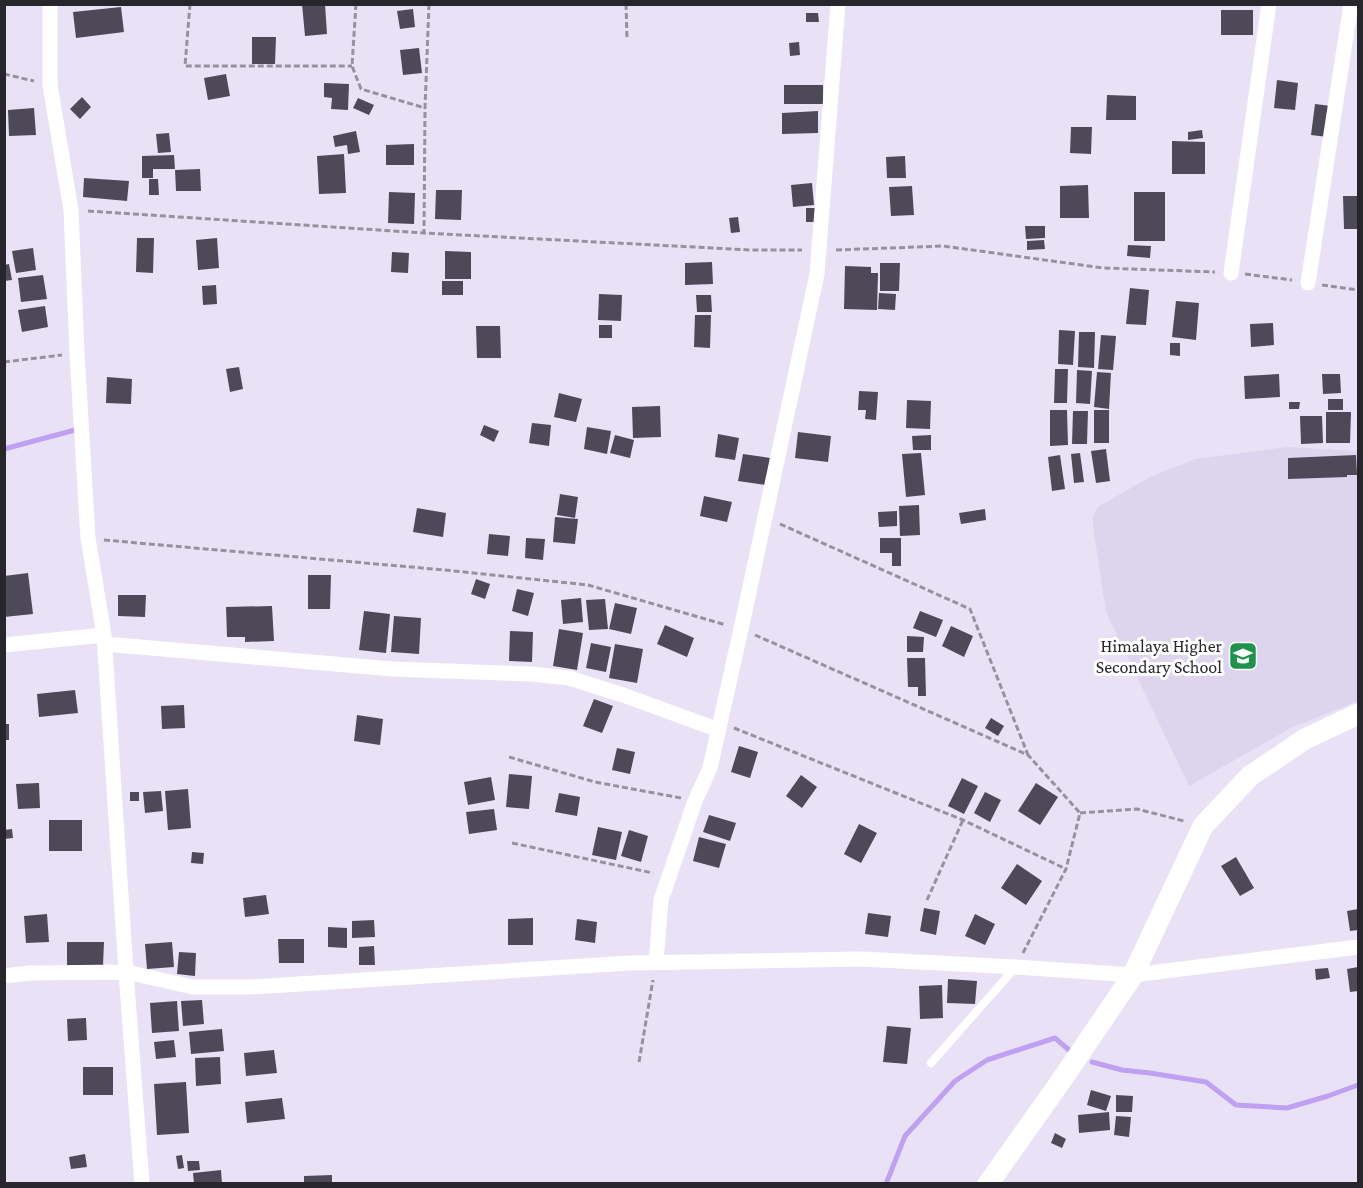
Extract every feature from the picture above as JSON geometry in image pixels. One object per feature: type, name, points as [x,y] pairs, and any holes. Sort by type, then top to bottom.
[{"type":"street","points":[[50,4],[50,85],[71,210],[88,538],[104,639],[142,1184]]},
{"type":"street","points":[[656,963],[661,900],[695,801],[710,768],[817,274],[838,4]]},
{"type":"street","points":[[1231,273],[1269,4]]},
{"type":"street","points":[[1308,283],[1351,4]]},
{"type":"street","points":[[4,645],[104,639],[392,669],[569,678],[720,726]]},
{"type":"street","points":[[988,1184],[1133,975],[1203,826],[1250,776],[1305,739],[1359,714]]},
{"type":"street","points":[[4,976],[126,972],[193,987],[252,987],[656,963],[862,959],[1133,975],[1359,947]]},
{"type":"lane","points":[[931,1063],[1016,967]]},
{"type":"path","points":[[190,4],[185,66],[352,66]]},
{"type":"path","points":[[356,4],[352,66],[361,89],[425,108],[429,4]]},
{"type":"path","points":[[626,4],[627,38]]},
{"type":"path","points":[[4,74],[50,85]]},
{"type":"path","points":[[71,210],[424,233]]},
{"type":"path","points":[[4,362],[77,353]]},
{"type":"path","points":[[765,517],[970,609],[1028,755],[1080,813]]},
{"type":"path","points":[[88,538],[588,585],[741,629],[1028,755]]},
{"type":"path","points":[[720,726],[963,820],[1066,869]]},
{"type":"path","points":[[509,757],[595,782],[695,801]]},
{"type":"path","points":[[1080,813],[1137,809],[1203,826]]},
{"type":"path","points":[[1016,967],[1066,869],[1080,813]]},
{"type":"path","points":[[927,900],[963,820]]},
{"type":"path","points":[[512,843],[634,868],[669,878]]},
{"type":"path","points":[[639,1062],[656,963]]},
{"type":"shaded area","name":"Himalaya Higher Secondary School","points":[[1288,447],[1358,451],[1358,701],[1291,728],[1189,786],[1106,612],[1093,516],[1098,507],[1148,478],[1195,459]]},
{"type":"building","points":[[302,4],[325,4],[327,34],[305,36]]},
{"type":"building","points":[[121,7],[124,32],[76,38],[73,12]]},
{"type":"building","points":[[413,9],[415,27],[400,29],[397,11]]},
{"type":"building","points":[[1221,10],[1253,10],[1253,35],[1221,35]]},
{"type":"building","points":[[806,13],[818,13],[819,22],[806,22]]},
{"type":"building","points":[[252,37],[276,37],[275,64],[252,64]]},
{"type":"building","points":[[799,42],[800,55],[790,56],[789,43]]},
{"type":"building","points":[[419,48],[422,73],[403,75],[400,50]]},
{"type":"building","points":[[226,74],[230,96],[208,100],[204,78]]},
{"type":"building","points":[[1277,80],[1298,83],[1295,110],[1274,108]]},
{"type":"building","points":[[324,83],[349,84],[348,110],[331,109],[332,98],[324,97]]},
{"type":"building","points":[[784,85],[823,85],[823,104],[784,104]]},
{"type":"building","points":[[1107,95],[1136,96],[1136,120],[1106,120]]},
{"type":"building","points":[[82,97],[91,107],[80,119],[70,109]]},
{"type":"building","points":[[358,98],[374,105],[369,115],[353,108]]},
{"type":"building","points":[[1315,104],[1331,106],[1328,137],[1311,135]]},
{"type":"building","points":[[34,108],[36,135],[9,136],[8,110]]},
{"type":"building","points":[[818,111],[818,133],[782,134],[782,113]]},
{"type":"building","points":[[1071,127],[1092,127],[1091,154],[1070,153]]},
{"type":"building","points":[[1202,130],[1203,138],[1188,140],[1188,132]]},
{"type":"building","points":[[356,131],[360,152],[348,154],[347,145],[335,147],[333,136]]},
{"type":"building","points":[[169,133],[171,152],[158,153],[156,134]]},
{"type":"building","points":[[1172,141],[1205,142],[1205,174],[1172,174]]},
{"type":"building","points":[[414,144],[414,165],[386,165],[386,145]]},
{"type":"building","points":[[344,154],[346,193],[319,194],[317,156]]},
{"type":"building","points":[[174,155],[175,169],[153,169],[153,178],[142,178],[142,156]]},
{"type":"building","points":[[905,156],[906,178],[887,178],[886,157]]},
{"type":"building","points":[[200,169],[201,191],[176,191],[175,170]]},
{"type":"building","points":[[84,178],[129,181],[127,201],[83,197]]},
{"type":"building","points":[[149,179],[158,179],[159,195],[149,195]]},
{"type":"building","points":[[812,183],[814,205],[793,207],[791,185]]},
{"type":"building","points":[[1088,185],[1089,218],[1060,218],[1060,186]]},
{"type":"building","points":[[912,186],[914,215],[891,216],[889,187]]},
{"type":"building","points":[[436,190],[462,190],[461,220],[435,219]]},
{"type":"building","points":[[389,192],[415,193],[414,224],[388,223]]},
{"type":"building","points":[[1134,192],[1165,192],[1165,241],[1134,241]]},
{"type":"building","points":[[1343,196],[1358,196],[1358,229],[1344,229]]},
{"type":"building","points":[[806,208],[816,208],[816,222],[806,222]]},
{"type":"building","points":[[738,217],[740,232],[731,233],[729,218]]},
{"type":"building","points":[[1025,226],[1045,226],[1045,238],[1026,239]]},
{"type":"building","points":[[137,238],[154,238],[153,273],[136,272]]},
{"type":"building","points":[[217,238],[219,268],[198,270],[196,240]]},
{"type":"building","points":[[1044,240],[1045,249],[1027,250],[1027,241]]},
{"type":"building","points":[[1128,245],[1151,246],[1150,258],[1127,256]]},
{"type":"building","points":[[33,248],[36,270],[16,273],[12,251]]},
{"type":"building","points":[[445,251],[471,252],[471,279],[445,279]]},
{"type":"building","points":[[392,252],[409,253],[408,273],[391,272]]},
{"type":"building","points":[[712,262],[713,284],[685,285],[685,263]]},
{"type":"building","points":[[880,263],[900,263],[899,291],[880,291]]},
{"type":"building","points":[[9,264],[12,280],[4,281],[4,265]]},
{"type":"building","points":[[845,266],[871,267],[871,273],[878,273],[877,310],[844,309]]},
{"type":"building","points":[[43,275],[47,299],[21,302],[18,278]]},
{"type":"building","points":[[442,281],[463,281],[463,295],[442,295]]},
{"type":"building","points":[[216,285],[217,304],[203,305],[202,286]]},
{"type":"building","points":[[1130,288],[1149,290],[1146,325],[1126,324]]},
{"type":"building","points":[[879,293],[896,294],[895,310],[878,309]]},
{"type":"building","points":[[599,294],[622,295],[621,321],[598,320]]},
{"type":"building","points":[[696,295],[711,295],[712,312],[697,312]]},
{"type":"building","points":[[1176,301],[1199,303],[1196,340],[1172,337]]},
{"type":"building","points":[[45,306],[48,327],[22,332],[18,310]]},
{"type":"building","points":[[695,315],[711,315],[710,348],[694,347]]},
{"type":"building","points":[[1273,323],[1274,345],[1251,347],[1250,324]]},
{"type":"building","points":[[599,325],[612,325],[612,338],[599,338]]},
{"type":"building","points":[[476,326],[500,326],[501,358],[477,358]]},
{"type":"building","points":[[1059,330],[1075,331],[1073,365],[1058,364]]},
{"type":"building","points":[[1079,332],[1095,332],[1094,368],[1078,367]]},
{"type":"building","points":[[1101,335],[1116,336],[1113,370],[1098,369]]},
{"type":"building","points":[[1170,343],[1180,343],[1180,356],[1170,355]]},
{"type":"building","points":[[239,367],[243,389],[230,392],[226,369]]},
{"type":"building","points":[[1055,369],[1068,369],[1067,403],[1054,403]]},
{"type":"building","points":[[1077,370],[1092,371],[1090,404],[1076,403]]},
{"type":"building","points":[[1097,372],[1111,373],[1109,409],[1094,407]]},
{"type":"building","points":[[1279,374],[1280,397],[1245,399],[1244,376]]},
{"type":"building","points":[[1322,374],[1340,374],[1341,393],[1323,394]]},
{"type":"building","points":[[107,377],[132,379],[131,404],[106,403]]},
{"type":"building","points":[[859,391],[878,392],[876,420],[865,419],[866,410],[858,410]]},
{"type":"building","points":[[559,393],[582,399],[576,422],[554,417]]},
{"type":"building","points":[[1328,399],[1343,399],[1343,410],[1328,410]]},
{"type":"building","points":[[907,400],[931,401],[930,429],[906,428]]},
{"type":"building","points":[[1289,402],[1300,402],[1299,409],[1289,409]]},
{"type":"building","points":[[660,406],[661,437],[633,438],[632,407]]},
{"type":"building","points":[[1050,410],[1067,410],[1068,445],[1050,446]]},
{"type":"building","points":[[1094,410],[1109,410],[1109,443],[1094,443]]},
{"type":"building","points":[[1073,411],[1088,411],[1087,444],[1072,444]]},
{"type":"building","points":[[1326,412],[1351,412],[1350,443],[1326,443]]},
{"type":"building","points":[[1300,416],[1322,416],[1323,443],[1301,444]]},
{"type":"building","points":[[532,423],[551,425],[549,446],[529,443]]},
{"type":"building","points":[[484,425],[499,431],[494,442],[480,435]]},
{"type":"building","points":[[587,427],[611,431],[607,454],[584,449]]},
{"type":"building","points":[[798,432],[831,436],[828,462],[795,458]]},
{"type":"building","points":[[718,434],[739,438],[735,460],[715,457]]},
{"type":"building","points":[[615,435],[634,440],[630,458],[610,453]]},
{"type":"building","points":[[931,435],[931,450],[913,450],[912,436]]},
{"type":"building","points":[[1106,449],[1110,481],[1096,483],[1091,451]]},
{"type":"building","points":[[921,453],[925,495],[906,497],[902,454]]},
{"type":"building","points":[[1080,453],[1084,482],[1074,483],[1071,454]]},
{"type":"building","points":[[743,454],[770,458],[766,485],[738,481]]},
{"type":"building","points":[[1060,455],[1065,489],[1052,491],[1048,457]]},
{"type":"building","points":[[1356,455],[1357,475],[1288,479],[1288,458]]},
{"type":"building","points":[[560,494],[578,497],[575,518],[557,515]]},
{"type":"building","points":[[704,496],[732,502],[727,522],[700,516]]},
{"type":"building","points":[[919,505],[920,535],[900,536],[899,506]]},
{"type":"building","points":[[417,508],[446,513],[443,537],[413,532]]},
{"type":"building","points":[[985,509],[986,520],[961,524],[959,513]]},
{"type":"building","points":[[897,511],[897,526],[879,527],[878,512]]},
{"type":"building","points":[[555,517],[578,519],[575,544],[553,542]]},
{"type":"building","points":[[489,534],[510,536],[508,556],[487,554]]},
{"type":"building","points":[[526,538],[545,539],[543,560],[525,558]]},
{"type":"building","points":[[880,538],[901,538],[901,566],[892,566],[892,553],[880,553]]},
{"type":"building","points":[[28,573],[33,614],[4,617],[4,576]]},
{"type":"building","points":[[308,575],[331,575],[330,609],[308,609]]},
{"type":"building","points":[[476,579],[490,584],[485,599],[471,594]]},
{"type":"building","points":[[517,589],[534,593],[528,616],[512,611]]},
{"type":"building","points":[[118,595],[146,595],[145,617],[118,616]]},
{"type":"building","points":[[581,598],[583,622],[563,624],[561,600]]},
{"type":"building","points":[[605,599],[608,629],[589,630],[586,600]]},
{"type":"building","points":[[615,603],[637,608],[631,634],[609,629]]},
{"type":"building","points":[[272,606],[274,641],[245,642],[245,637],[227,637],[226,607]]},
{"type":"building","points":[[364,611],[390,614],[386,653],[359,650]]},
{"type":"building","points":[[920,611],[943,620],[936,637],[913,628]]},
{"type":"building","points":[[394,616],[421,618],[419,654],[391,652]]},
{"type":"building","points":[[665,625],[694,638],[687,657],[657,644]]},
{"type":"building","points":[[951,626],[973,636],[964,657],[942,646]]},
{"type":"building","points":[[559,629],[583,633],[577,670],[553,666]]},
{"type":"building","points":[[510,631],[533,632],[532,662],[509,661]]},
{"type":"building","points":[[907,636],[924,637],[923,652],[907,652]]},
{"type":"building","points":[[591,643],[611,647],[606,672],[586,668]]},
{"type":"building","points":[[615,644],[643,649],[637,683],[609,678]]},
{"type":"building","points":[[907,658],[925,658],[926,696],[918,696],[918,687],[908,687]]},
{"type":"building","points":[[75,690],[78,713],[39,717],[37,694]]},
{"type":"building","points":[[594,699],[613,706],[602,733],[583,726]]},
{"type":"building","points":[[184,705],[185,728],[162,729],[161,706]]},
{"type":"building","points":[[357,715],[383,719],[380,745],[354,741]]},
{"type":"building","points":[[991,718],[1004,726],[998,736],[985,728]]},
{"type":"building","points":[[4,724],[9,724],[9,740],[4,740]]},
{"type":"building","points":[[739,746],[758,752],[750,778],[731,772]]},
{"type":"building","points":[[617,748],[635,752],[630,774],[612,770]]},
{"type":"building","points":[[509,774],[532,776],[529,809],[506,807]]},
{"type":"building","points":[[801,775],[817,787],[802,808],[786,796]]},
{"type":"building","points":[[491,777],[495,800],[468,805],[464,782]]},
{"type":"building","points":[[962,778],[978,786],[964,814],[948,806]]},
{"type":"building","points":[[39,783],[40,808],[18,809],[16,784]]},
{"type":"building","points":[[1036,783],[1058,797],[1040,825],[1018,811]]},
{"type":"building","points":[[188,789],[191,828],[168,830],[165,791]]},
{"type":"building","points":[[161,791],[163,811],[145,813],[143,792]]},
{"type":"building","points":[[130,792],[139,792],[139,801],[130,801]]},
{"type":"building","points":[[985,792],[1001,800],[990,822],[974,813]]},
{"type":"building","points":[[559,793],[580,797],[577,816],[555,812]]},
{"type":"building","points":[[494,809],[497,830],[469,834],[466,812]]},
{"type":"building","points":[[709,815],[736,823],[730,841],[703,832]]},
{"type":"building","points":[[49,820],[82,820],[82,851],[49,851]]},
{"type":"building","points":[[859,824],[877,833],[861,863],[844,854]]},
{"type":"building","points":[[598,827],[622,832],[616,860],[592,855]]},
{"type":"building","points":[[12,829],[13,838],[4,839],[4,830]]},
{"type":"building","points":[[629,830],[648,836],[641,862],[621,856]]},
{"type":"building","points":[[699,837],[726,844],[719,868],[693,861]]},
{"type":"building","points":[[192,852],[204,853],[203,864],[191,863]]},
{"type":"building","points":[[1236,857],[1254,888],[1240,896],[1221,866]]},
{"type":"building","points":[[1017,864],[1042,881],[1026,905],[1001,888]]},
{"type":"building","points":[[266,895],[269,914],[245,917],[243,898]]},
{"type":"building","points":[[924,908],[940,911],[936,935],[920,931]]},
{"type":"building","points":[[1358,909],[1358,930],[1350,931],[1347,911]]},
{"type":"building","points":[[868,913],[891,916],[888,937],[865,934]]},
{"type":"building","points":[[47,914],[49,942],[26,943],[24,916]]},
{"type":"building","points":[[975,914],[995,924],[985,945],[965,936]]},
{"type":"building","points":[[533,918],[533,945],[508,945],[508,919]]},
{"type":"building","points":[[577,919],[597,922],[595,943],[575,940]]},
{"type":"building","points":[[374,920],[375,937],[352,938],[352,921]]},
{"type":"building","points":[[328,927],[347,928],[347,948],[328,947]]},
{"type":"building","points":[[278,939],[304,939],[304,963],[279,963]]},
{"type":"building","points":[[67,942],[104,942],[103,966],[67,966]]},
{"type":"building","points":[[172,942],[174,967],[147,969],[145,944]]},
{"type":"building","points":[[374,946],[375,965],[359,965],[359,947]]},
{"type":"building","points":[[179,952],[196,953],[195,976],[177,974]]},
{"type":"building","points":[[1358,967],[1358,991],[1350,992],[1347,969]]},
{"type":"building","points":[[1328,968],[1330,978],[1316,980],[1315,969]]},
{"type":"building","points":[[948,979],[977,981],[975,1004],[947,1003]]},
{"type":"building","points":[[942,985],[943,1018],[920,1019],[919,986]]},
{"type":"building","points":[[202,1000],[204,1024],[183,1026],[181,1001]]},
{"type":"building","points":[[177,1001],[179,1031],[152,1033],[150,1003]]},
{"type":"building","points":[[86,1018],[87,1040],[68,1041],[67,1019]]},
{"type":"building","points":[[887,1026],[911,1028],[907,1064],[883,1062]]},
{"type":"building","points":[[222,1029],[224,1051],[191,1054],[189,1032]]},
{"type":"building","points":[[174,1040],[176,1057],[156,1059],[154,1042]]},
{"type":"building","points":[[274,1050],[277,1073],[246,1076],[244,1053]]},
{"type":"building","points":[[220,1057],[221,1084],[196,1086],[195,1058]]},
{"type":"building","points":[[83,1067],[113,1067],[113,1095],[83,1095]]},
{"type":"building","points":[[186,1082],[189,1133],[157,1135],[154,1084]]},
{"type":"building","points":[[1091,1090],[1111,1096],[1106,1111],[1087,1105]]},
{"type":"building","points":[[1116,1095],[1133,1096],[1132,1112],[1116,1112]]},
{"type":"building","points":[[282,1098],[285,1119],[247,1123],[245,1102]]},
{"type":"building","points":[[1109,1112],[1110,1130],[1079,1133],[1078,1115]]},
{"type":"building","points":[[1116,1116],[1131,1117],[1129,1137],[1114,1135]]},
{"type":"building","points":[[1055,1133],[1066,1139],[1062,1148],[1051,1143]]},
{"type":"building","points":[[85,1154],[87,1167],[71,1169],[69,1157]]},
{"type":"building","points":[[182,1155],[184,1168],[178,1169],[176,1156]]},
{"type":"building","points":[[187,1161],[199,1161],[200,1170],[188,1171]]},
{"type":"building","points":[[221,1170],[222,1184],[194,1184],[193,1173]]},
{"type":"building","points":[[332,1175],[332,1184],[304,1184],[304,1176]]},
{"type":"waterway","points":[[4,449],[75,430]]},
{"type":"waterway","points":[[886,1184],[905,1136],[955,1081],[987,1060],[1055,1038],[1069,1050]]},
{"type":"waterway","points":[[1092,1062],[1122,1070],[1206,1082],[1236,1105],[1287,1108],[1358,1085]]},
{"type":"place","name":"Himalaya Higher Secondary School","points":[[1243,656]]}]
